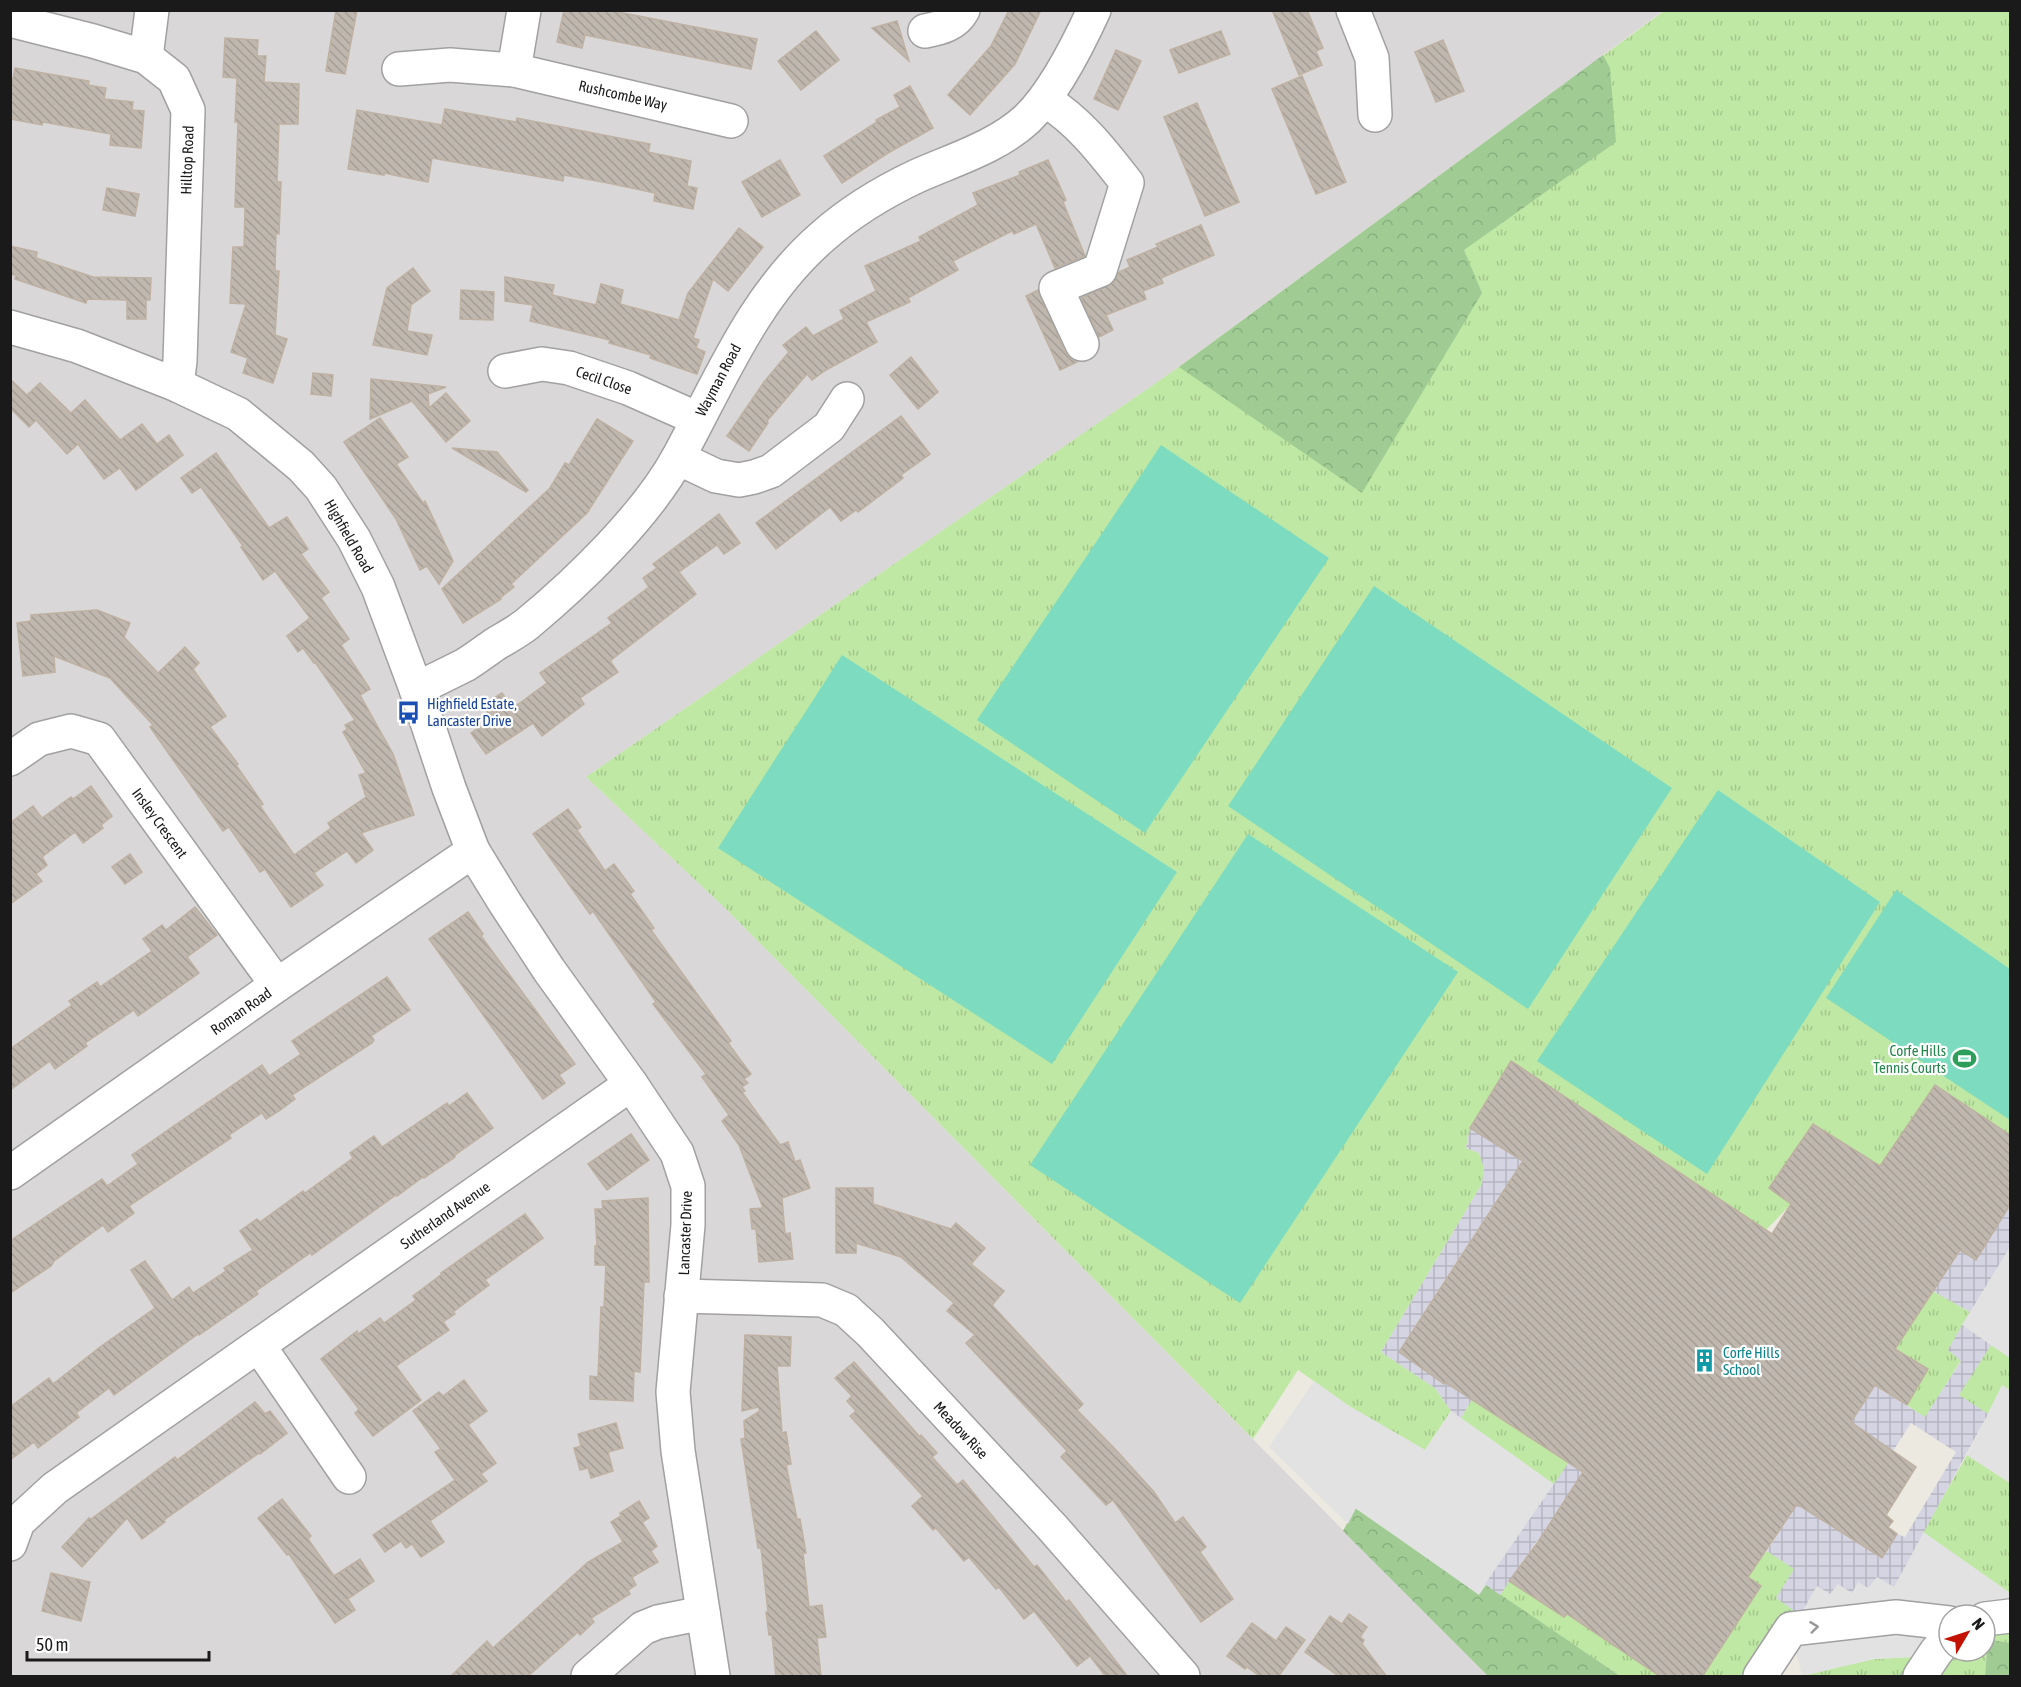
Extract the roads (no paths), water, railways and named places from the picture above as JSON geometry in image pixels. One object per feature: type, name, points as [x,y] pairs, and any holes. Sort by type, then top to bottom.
[{"type":"street","points":[[146,57],[152,10]]},
{"type":"street","points":[[514,70],[524,10]]},
{"type":"street","points":[[925,31],[954,22],[963,10]]},
{"type":"street","name":"Wayman Road","points":[[416,688],[467,664],[525,625],[613,543],[645,506],[678,458],[744,332],[783,278],[822,237],[866,203],[914,178],[979,149],[1011,132],[1025,120],[1045,100],[1094,10]]},
{"type":"street","points":[[1353,10],[1371,58],[1375,115]]},
{"type":"street","name":"Hilltop Road","points":[[10,20],[146,57],[174,79],[188,110],[180,361],[177,385]]},
{"type":"street","name":"Rushcombe Way","points":[[399,69],[450,65],[514,70],[731,121]]},
{"type":"street","points":[[1045,100],[1063,111],[1080,127],[1127,183],[1100,270],[1056,288],[1082,344]]},
{"type":"street","name":"Highfield Road","points":[[10,327],[77,346],[177,385],[238,414],[301,466],[321,488],[354,539],[378,587],[473,851]]},
{"type":"street","name":"Cecil Close","points":[[505,371],[542,364],[569,368],[628,388],[698,419]]},
{"type":"street","points":[[678,458],[716,476],[740,480],[754,477],[771,471],[829,427],[847,399]]},
{"type":"street","name":"Insley Crescent","points":[[10,759],[39,739],[71,731],[99,739],[277,985]]},
{"type":"street","name":"Roman Road","points":[[10,1173],[277,985],[473,851]]},
{"type":"street","name":"Lancaster Drive","points":[[473,851],[549,970],[632,1084],[677,1153],[688,1186],[688,1225],[673,1392],[678,1451],[712,1677]]},
{"type":"street","name":"Sutherland Avenue","points":[[10,1544],[18,1522],[55,1488],[632,1084]]},
{"type":"street","name":"Meadow Rise","points":[[681,1296],[822,1300],[846,1310],[870,1332],[1052,1527],[1183,1677]]},
{"type":"street","points":[[259,1346],[349,1477]]},
{"type":"street","points":[[588,1677],[644,1628],[658,1622],[703,1613]]},
{"type":"street","points":[[1760,1677],[1791,1629],[1896,1617],[1937,1622]]},
{"type":"street","points":[[1920,1677],[1937,1651]]},
{"type":"place","name":"Highfield Estate, Lancaster Drive","points":[[409,712]]},
{"type":"place","name":"Corfe Hills Tennis Courts","points":[[1964,1059]]},
{"type":"place","name":"Corfe Hills School","points":[[1705,1361]]}]
